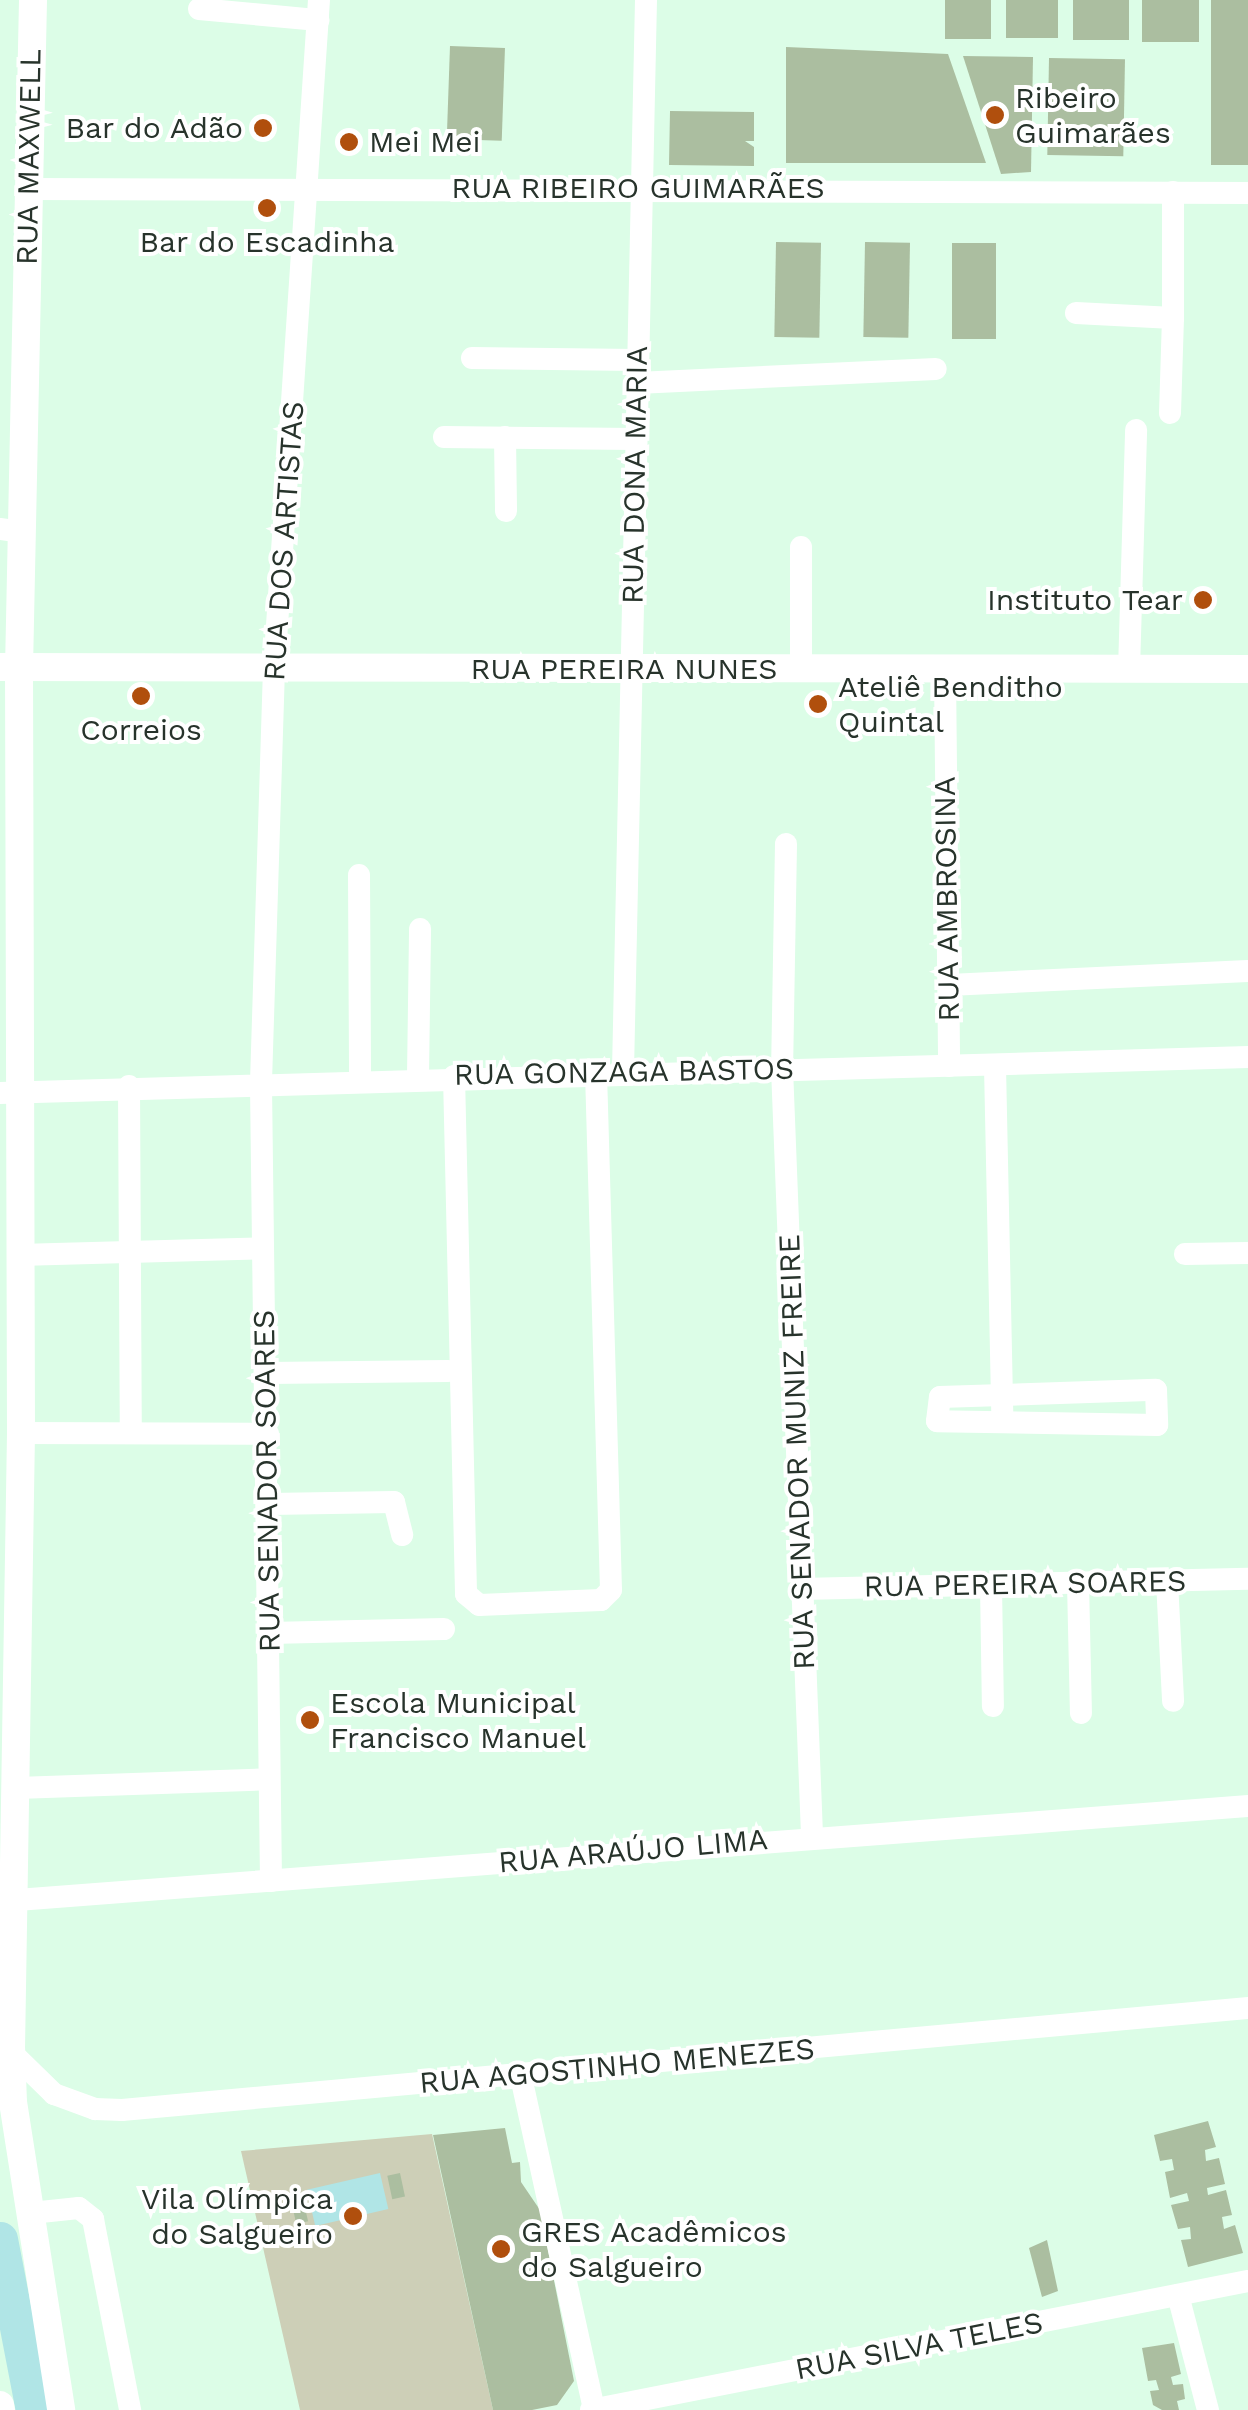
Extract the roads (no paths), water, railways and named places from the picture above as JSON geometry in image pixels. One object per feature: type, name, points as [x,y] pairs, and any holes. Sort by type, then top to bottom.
[{"type":"main road","name":"RUA MAXWELL","points":[[32,0],[9,668],[9,1092],[19,1256],[21,1434],[17,1900],[6,2049],[61,2410]]},
{"type":"main road","name":"RUA PEREIRA NUNES","points":[[9,668],[631,666],[944,672],[1248,669]]},
{"type":"street","name":"RUA DONA MARIA","points":[[623,1070],[646,0]]},
{"type":"street","points":[[199,9],[319,10]]},
{"type":"street","name":"RUA DOS ARTISTAS","points":[[262,1082],[274,670],[319,10]]},
{"type":"street","name":"RUA RIBEIRO GUIMARÃES","points":[[28,189],[642,187],[1248,193]]},
{"type":"street","points":[[1170,412],[1174,192]]},
{"type":"street","points":[[1076,313],[1173,318]]},
{"type":"street","points":[[472,358],[637,372],[936,369]]},
{"type":"street","points":[[1128,670],[1136,430]]},
{"type":"street","points":[[444,437],[636,438]]},
{"type":"street","points":[[505,437],[506,511]]},
{"type":"street","points":[[801,547],[801,669]]},
{"type":"street","name":"RUA AMBROSINA","points":[[944,672],[949,1066]]},
{"type":"street","name":"RUA SENADOR MUNIZ FREIRE","points":[[786,844],[782,1068],[812,1836]]},
{"type":"street","points":[[359,875],[360,1078]]},
{"type":"street","points":[[418,1076],[420,929]]},
{"type":"street","points":[[949,985],[1248,971]]},
{"type":"street","name":"RUA GONZAGA BASTOS","points":[[9,1092],[623,1070],[995,1066],[1248,1057]]},
{"type":"street","points":[[995,1066],[1003,1425]]},
{"type":"street","points":[[454,1076],[466,1594],[479,1605],[601,1600],[611,1590],[596,1071]]},
{"type":"street","name":"RUA SENADOR SOARES","points":[[262,1082],[271,1881]]},
{"type":"street","points":[[130,1086],[130,1433]]},
{"type":"street","points":[[19,1256],[264,1248]]},
{"type":"street","points":[[1185,1254],[1248,1254]]},
{"type":"street","points":[[268,1373],[448,1371]]},
{"type":"street","points":[[1160,1393],[1157,1425],[937,1421],[940,1397],[1001,1398],[1160,1393]]},
{"type":"street","points":[[21,1434],[268,1434]]},
{"type":"street","points":[[269,1504],[397,1502],[402,1535]]},
{"type":"street","name":"RUA PEREIRA SOARES","points":[[801,1588],[1248,1580]]},
{"type":"street","points":[[1167,1581],[1173,1701]]},
{"type":"street","points":[[1078,1583],[1081,1713]]},
{"type":"street","points":[[991,1585],[993,1706]]},
{"type":"street","points":[[270,1633],[444,1628]]},
{"type":"street","points":[[17,1788],[269,1780]]},
{"type":"street","name":"RUA ARAÚJO LIMA","points":[[17,1900],[812,1836],[1248,1806]]},
{"type":"street","name":"RUA AGOSTINHO MENEZES","points":[[6,2049],[54,2094],[96,2109],[521,2077],[1248,2008]]},
{"type":"street","points":[[521,2077],[592,2410]]},
{"type":"street","points":[[30,2213],[80,2208],[93,2219],[130,2410]]},
{"type":"street","name":"RUA SILVA TELES","points":[[592,2410],[1248,2281]]},
{"type":"street","points":[[1178,2295],[1208,2410]]},
{"type":"water","points":[[380,2173],[388,2209],[315,2226],[307,2190]]},
{"type":"waterway","points":[[0,2239],[33,2410]]},
{"type":"place","name":"Ribeiro Guimarães","points":[[995,115]]},
{"type":"place","name":"Bar do Adão","points":[[263,128]]},
{"type":"place","name":"Mei Mei","points":[[349,142]]},
{"type":"place","name":"Bar do Escadinha","points":[[267,208]]},
{"type":"place","name":"Instituto Tear","points":[[1203,600]]},
{"type":"place","name":"Correios","points":[[141,696]]},
{"type":"place","name":"Ateliê Benditho Quintal","points":[[818,704]]},
{"type":"place","name":"Escola Municipal Francisco Manuel","points":[[310,1720]]},
{"type":"place","name":"Vila Olímpica do Salgueiro","points":[[353,2216]]},
{"type":"place","name":"GRES Acadêmicos do Salgueiro","points":[[501,2249]]}]
